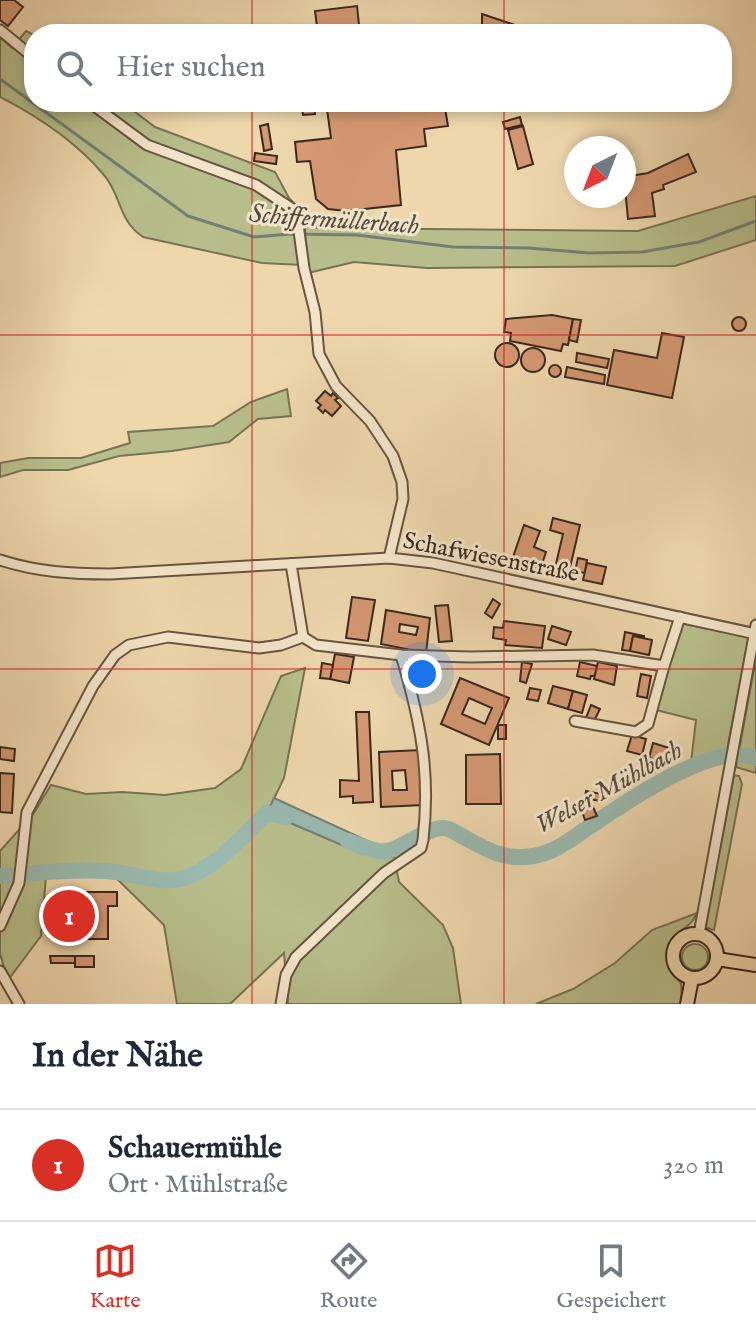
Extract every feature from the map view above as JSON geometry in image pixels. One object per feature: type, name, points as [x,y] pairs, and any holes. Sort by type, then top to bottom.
[{"type":"main road","points":[[691,934],[699,934],[715,946],[717,959],[711,972],[692,979],[678,970],[673,956],[678,942],[691,934]]},
{"type":"main road","points":[[717,959],[756,965]]},
{"type":"main road","points":[[687,1004],[692,979]]},
{"type":"street","points":[[0,30],[24,50]]},
{"type":"street","points":[[102,112],[147,145],[256,185],[291,208],[298,224],[315,312],[319,354],[336,386],[370,421],[393,456],[402,482],[403,499],[389,558]]},
{"type":"street","name":"Schafwiesenstraße","points":[[0,560],[29,570],[68,574],[389,558],[433,563],[755,631]]},
{"type":"street","points":[[291,564],[303,637],[316,645],[401,655],[593,655],[664,666]]},
{"type":"street","points":[[575,721],[636,732],[648,724],[680,617]]},
{"type":"street","points":[[699,934],[755,631]]},
{"type":"street","points":[[0,926],[19,883],[27,812],[93,686],[115,655],[129,645],[168,637],[259,648],[281,645],[303,637]]},
{"type":"street","points":[[281,1004],[286,975],[296,957],[384,873],[421,848],[425,822],[426,765],[419,716],[401,655]]},
{"type":"street","points":[[0,971],[19,1004]]},
{"type":"green space","points":[[24,33],[24,111],[0,97],[0,37],[12,48]]},
{"type":"green space","points":[[135,112],[155,127],[275,172],[289,198],[317,228],[638,231],[756,196],[756,240],[675,266],[427,268],[354,262],[308,273],[304,215],[296,222],[302,265],[262,263],[143,237],[128,223],[110,183],[93,163],[56,131],[28,113]]},
{"type":"green space","points":[[287,389],[291,416],[258,419],[229,442],[119,456],[68,470],[23,470],[0,477],[0,463],[28,458],[81,458],[130,443],[128,432],[213,426],[251,402]]},
{"type":"green space","points":[[674,622],[749,637],[727,750],[690,771],[696,720],[648,708]]},
{"type":"green space","points":[[756,658],[756,773],[736,767]]},
{"type":"green space","points":[[305,668],[284,778],[267,813],[363,854],[393,851],[399,882],[443,925],[453,948],[461,1004],[288,1004],[284,953],[230,1004],[177,1004],[164,925],[107,869],[46,876],[41,936],[8,980],[0,954],[0,851],[34,813],[51,785],[86,794],[122,792],[165,795],[215,788],[241,769],[281,676]]},
{"type":"green space","points":[[734,775],[739,776],[742,784],[714,930],[705,927]]},
{"type":"green space","points":[[697,913],[675,936],[668,949],[669,960],[681,984],[682,1004],[536,1004],[573,989],[615,963],[652,930]]},
{"type":"green space","points":[[695,944],[704,948],[708,957],[704,966],[695,970],[686,966],[682,957],[686,948]]},
{"type":"water","points":[[274,798],[368,841],[363,854],[267,813]]},
{"type":"building","points":[[0,0],[14,0],[23,7],[8,26],[0,20]]},
{"type":"building","points":[[357,6],[359,24],[317,24],[315,11]]},
{"type":"building","points":[[482,14],[512,24],[482,24]]},
{"type":"building","points":[[327,112],[446,112],[448,126],[424,129],[426,146],[396,150],[401,205],[346,211],[328,209],[316,199],[310,161],[297,162],[295,142],[331,138]]},
{"type":"building","points":[[520,117],[522,125],[505,129],[503,122]]},
{"type":"building","points":[[268,124],[272,149],[264,151],[260,126]]},
{"type":"building","points":[[523,126],[533,164],[518,169],[508,130]]},
{"type":"building","points":[[255,153],[277,156],[276,164],[254,161]]},
{"type":"building","points":[[688,154],[696,172],[663,185],[664,189],[652,193],[655,216],[628,219],[627,208],[636,208],[636,175],[648,173]]},
{"type":"building","points":[[552,315],[573,319],[568,345],[563,344],[561,351],[510,341],[511,333],[504,332],[506,319]]},
{"type":"building","points":[[739,317],[746,324],[739,331],[732,324]]},
{"type":"building","points":[[573,319],[581,320],[577,342],[569,340]]},
{"type":"building","points":[[662,333],[684,337],[672,398],[607,385],[614,350],[657,358]]},
{"type":"building","points":[[507,343],[516,346],[519,355],[516,364],[507,367],[498,364],[495,355],[498,346]]},
{"type":"building","points":[[533,348],[542,351],[545,360],[542,369],[533,372],[524,369],[521,360],[524,351]]},
{"type":"building","points":[[577,353],[609,359],[607,368],[576,362]]},
{"type":"building","points":[[550,366],[560,366],[560,376],[550,376]]},
{"type":"building","points":[[567,367],[605,375],[604,384],[565,377]]},
{"type":"building","points":[[325,391],[331,396],[333,393],[341,406],[332,416],[325,410],[323,413],[316,401]]},
{"type":"building","points":[[553,518],[580,525],[569,572],[555,568],[563,534],[550,530]]},
{"type":"building","points":[[524,525],[540,531],[534,547],[546,552],[540,570],[512,560]]},
{"type":"building","points":[[578,558],[587,560],[585,573],[575,571]]},
{"type":"building","points":[[587,563],[606,567],[602,584],[583,580]]},
{"type":"building","points":[[352,597],[375,600],[368,641],[346,638]]},
{"type":"building","points":[[493,599],[500,604],[492,618],[485,613]]},
{"type":"building","points":[[448,605],[452,641],[439,642],[435,606]]},
{"type":"building","points":[[386,610],[430,618],[426,653],[381,644]],"holes":[[[400,624],[418,627],[416,635],[399,632]]]},
{"type":"building","points":[[504,621],[545,626],[542,648],[505,645],[506,640],[493,638],[494,627],[503,628]]},
{"type":"building","points":[[552,626],[571,632],[566,645],[548,639]]},
{"type":"building","points":[[625,632],[644,638],[633,636],[630,651],[622,650]]},
{"type":"building","points":[[633,636],[652,640],[649,655],[630,651]]},
{"type":"building","points":[[335,654],[354,657],[349,683],[330,679]]},
{"type":"building","points":[[522,662],[532,664],[526,683],[520,681]]},
{"type":"building","points":[[580,662],[597,666],[595,676],[590,679],[577,676]]},
{"type":"building","points":[[598,662],[617,666],[614,685],[594,679]]},
{"type":"building","points":[[322,663],[333,665],[330,679],[320,678]]},
{"type":"building","points":[[641,674],[651,676],[647,698],[637,696]]},
{"type":"building","points":[[460,678],[509,698],[489,745],[441,724]],"holes":[[[469,698],[492,708],[485,724],[462,714]]]},
{"type":"building","points":[[553,686],[573,691],[568,709],[548,703]]},
{"type":"building","points":[[530,688],[541,690],[538,701],[527,699]]},
{"type":"building","points":[[573,691],[587,695],[582,713],[568,709]]},
{"type":"building","points":[[591,705],[600,709],[594,721],[586,718]]},
{"type":"building","points":[[356,712],[369,712],[373,802],[353,803],[353,796],[340,797],[340,780],[359,781]]},
{"type":"building","points":[[498,725],[506,725],[506,739],[498,739]]},
{"type":"building","points":[[632,735],[646,739],[642,755],[627,751]]},
{"type":"building","points":[[653,743],[669,748],[665,762],[649,758]]},
{"type":"building","points":[[0,747],[15,749],[14,761],[0,759]]},
{"type":"building","points":[[421,750],[423,805],[381,807],[379,752]],"holes":[[[405,770],[407,790],[393,790],[392,771]]]},
{"type":"building","points":[[500,754],[501,804],[466,804],[466,755]]},
{"type":"building","points":[[0,773],[14,774],[12,813],[0,812]]},
{"type":"building","points":[[586,791],[601,794],[600,801],[585,798]]},
{"type":"building","points":[[593,807],[597,816],[585,820],[582,811]]},
{"type":"building","points":[[117,892],[117,906],[108,906],[108,939],[60,939],[60,893]],"holes":[[[79,909],[93,909],[93,923],[79,923]]]},
{"type":"building","points":[[50,956],[75,956],[75,963],[51,963]]},
{"type":"building","points":[[75,956],[94,956],[94,967],[75,967]]},
{"type":"waterway","name":"Schiffermüllerbach","points":[[0,79],[24,96]]},
{"type":"waterway","name":"Schiffermüllerbach","points":[[45,112],[188,216],[254,237],[357,235],[453,247],[589,253],[642,252],[699,242],[756,221]]},
{"type":"waterway","name":"Welser Mühlbach","points":[[348,841],[386,851],[432,830],[444,828],[495,853],[513,857],[533,856],[557,848],[626,802],[695,765],[739,755],[756,758]]},
{"type":"waterway","name":"Welser Mühlbach","points":[[0,876],[92,871],[159,880],[180,879],[201,870],[221,856],[267,813],[286,817]]},
{"type":"place","name":"Schauermühle","points":[[69,916]]}]
